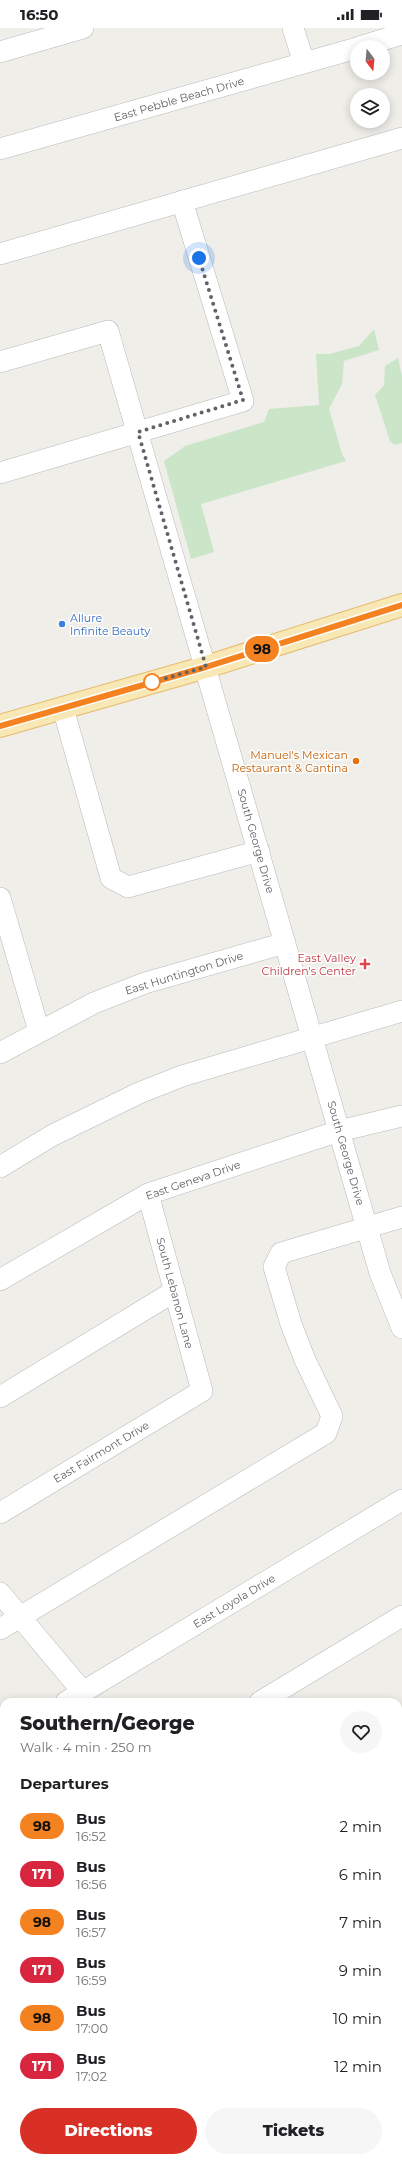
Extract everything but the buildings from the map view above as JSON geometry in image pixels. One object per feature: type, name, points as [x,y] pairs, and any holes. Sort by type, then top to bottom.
[{"type":"main road","points":[[0,726],[206,667],[402,605]]},
{"type":"street","points":[[0,52],[83,28]]},
{"type":"street","points":[[293,28],[304,63]]},
{"type":"street","name":"East Pebble Beach Drive","points":[[382,40],[402,34]]},
{"type":"street","name":"East Pebble Beach Drive","points":[[0,149],[350,49]]},
{"type":"street","points":[[0,254],[402,138]]},
{"type":"street","points":[[0,473],[243,400],[182,201]]},
{"type":"street","name":"South George Drive","points":[[0,362],[108,331],[380,1273],[402,1328]]},
{"type":"street","points":[[63,708],[111,878],[128,887],[259,850]]},
{"type":"street","points":[[0,898],[39,1031]]},
{"type":"street","name":"East Huntington Drive","points":[[0,1053],[94,1003],[145,983],[285,943]]},
{"type":"street","points":[[0,1167],[53,1134],[146,1090],[182,1076],[312,1036],[402,1011]]},
{"type":"street","name":"East Geneva Drive","points":[[0,1280],[148,1194],[339,1131],[402,1116]]},
{"type":"street","name":"South Lebanon Lane","points":[[148,1194],[202,1391]]},
{"type":"street","points":[[0,1629],[326,1433],[332,1416],[305,1360],[291,1324],[274,1267],[281,1253],[402,1217]]},
{"type":"street","points":[[0,1397],[175,1291]]},
{"type":"street","name":"East Fairmont Drive","points":[[0,1513],[202,1391]]},
{"type":"street","name":"East Loyola Drive","points":[[75,1697],[402,1500]]},
{"type":"street","points":[[0,1593],[20,1617],[75,1697]]},
{"type":"street","points":[[267,1698],[402,1616]]},
{"type":"green space","points":[[374,329],[379,350],[344,361],[342,384],[329,409],[342,454],[346,461],[201,504],[214,552],[191,559],[164,461],[185,446],[264,422],[269,409],[319,405],[316,354],[329,354],[359,346]]},
{"type":"green space","points":[[398,358],[402,376],[402,443],[395,445],[390,441],[375,395],[384,385],[385,366]]},
{"type":"bus line","name":"98","points":[[0,726],[206,667],[402,605]]},
{"type":"place","name":"Allure Infinite Beauty","points":[[62,624]]},
{"type":"place","name":"Manuel's Mexican Restaurant & Cantina","points":[[356,761]]},
{"type":"place","name":"East Valley Children's Center","points":[[365,964]]},
{"type":"route","points":[[152,682],[206,667],[138,432],[243,400],[199,258]]}]
